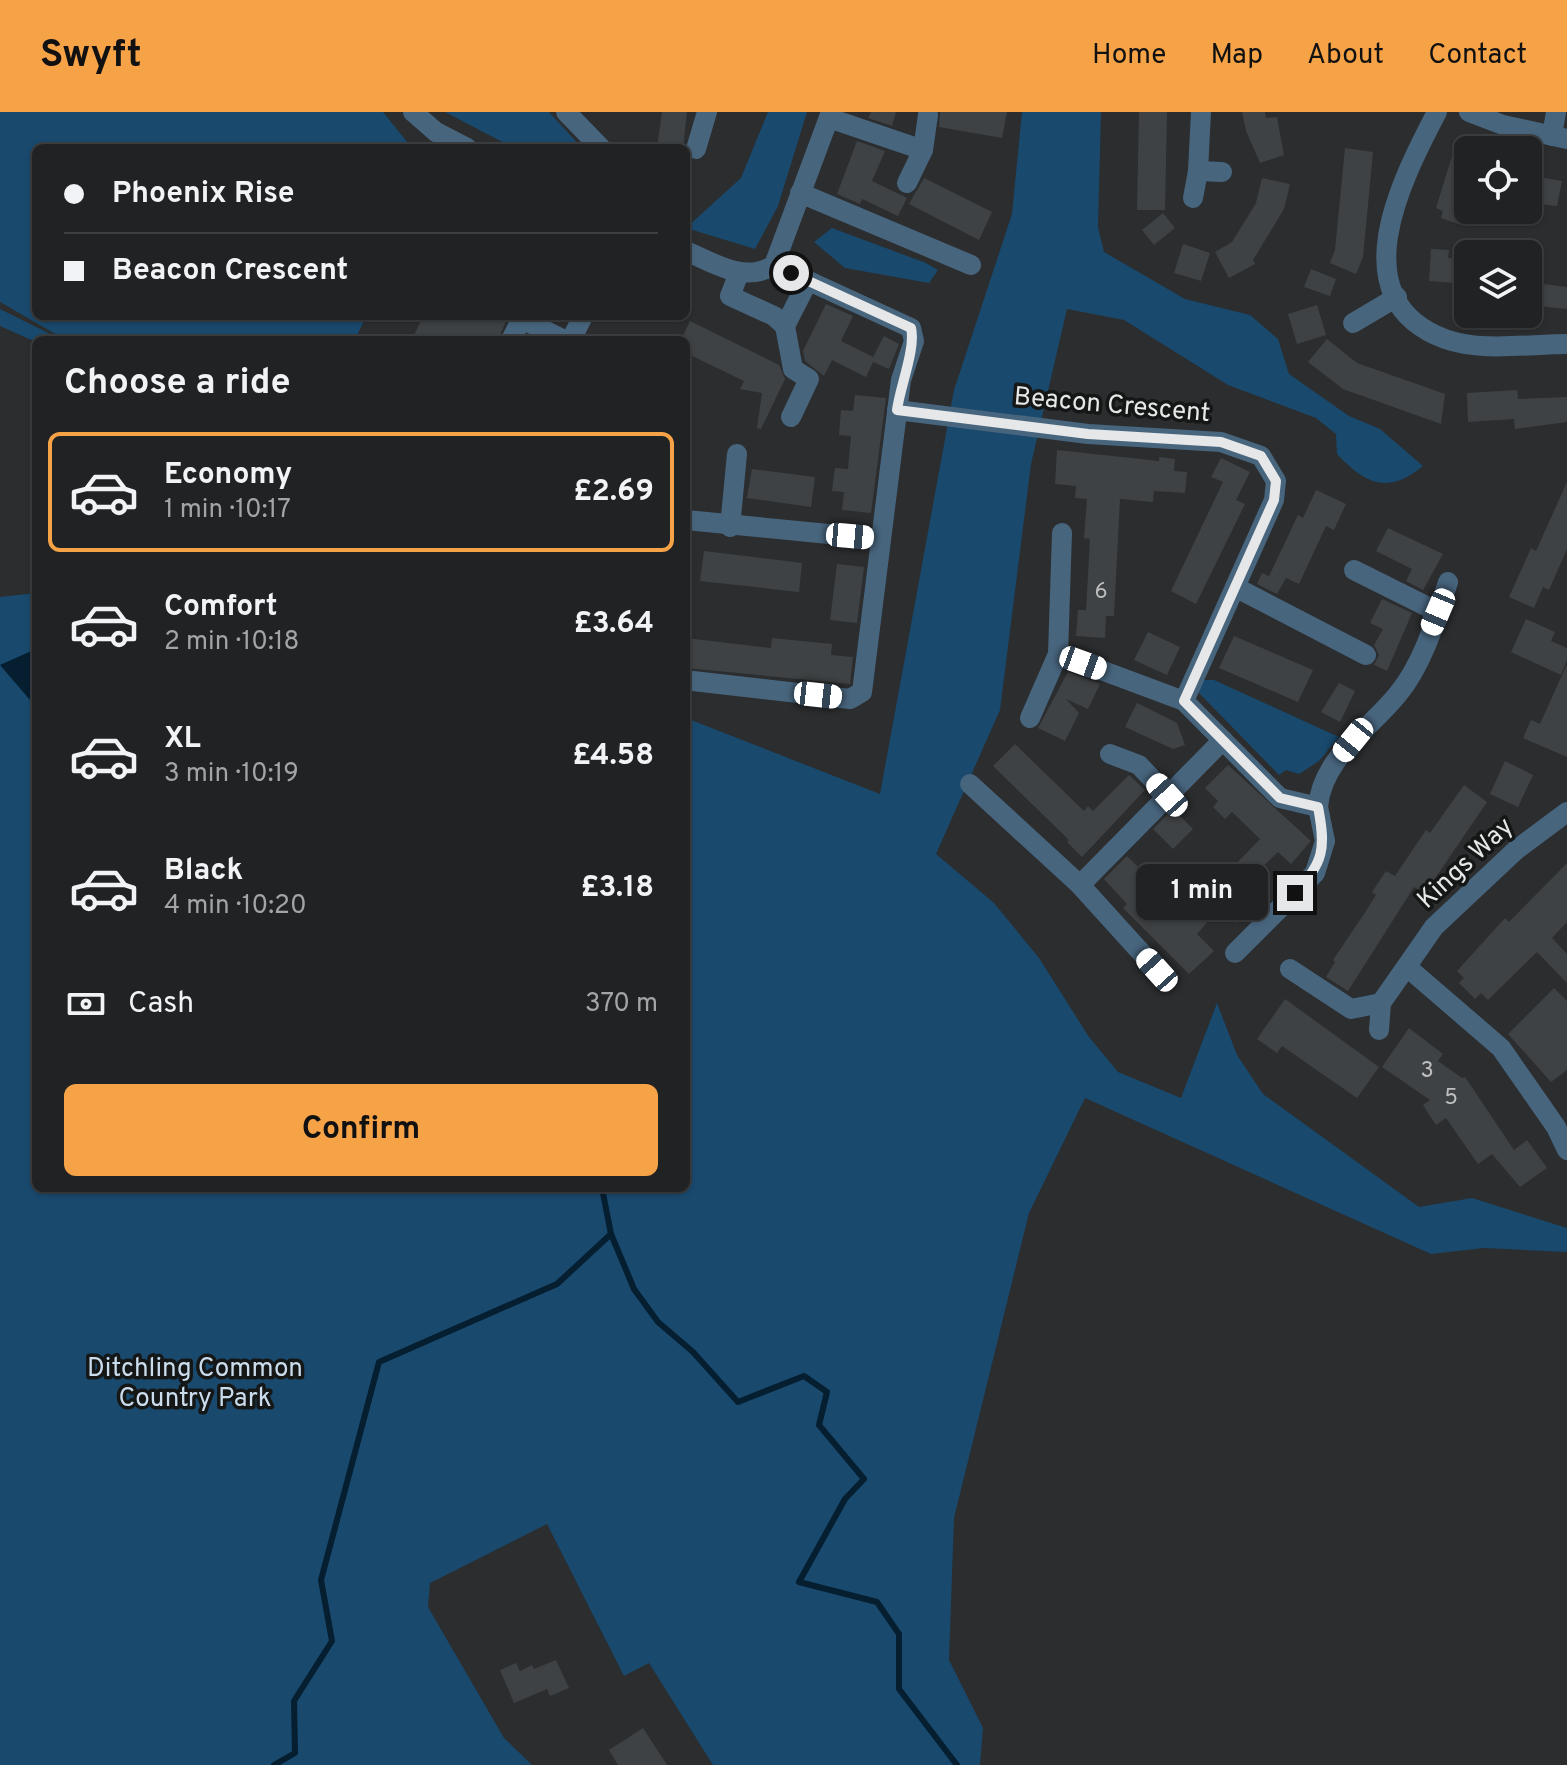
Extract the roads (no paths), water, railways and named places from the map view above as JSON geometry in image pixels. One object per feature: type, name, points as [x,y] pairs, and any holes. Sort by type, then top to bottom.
[{"type":"street","points":[[413,112],[436,132],[459,144]]},
{"type":"street","points":[[566,112],[597,144]]},
{"type":"street","points":[[696,149],[707,112]]},
{"type":"street","points":[[1193,198],[1198,171],[1201,112]]},
{"type":"street","points":[[1437,112],[1406,172],[1388,232],[1384,259],[1397,297],[1411,318],[1446,339],[1469,344],[1567,344]]},
{"type":"street","points":[[1469,112],[1503,125],[1560,137],[1556,112]]},
{"type":"street","points":[[690,253],[739,273],[762,273],[774,265],[830,115],[923,150]]},
{"type":"street","points":[[907,183],[923,150],[928,115]]},
{"type":"street","points":[[1198,171],[1222,172]]},
{"type":"street","points":[[800,193],[971,265]]},
{"type":"street","points":[[693,681],[850,699],[862,692],[901,380],[914,341],[911,328],[774,265]]},
{"type":"street","points":[[739,273],[730,296],[774,316],[785,326],[793,369],[809,379],[791,417]]},
{"type":"street","points":[[785,326],[808,281]]},
{"type":"street","points":[[1353,323],[1397,297]]},
{"type":"street","points":[[526,320],[556,336]]},
{"type":"street","name":"Beacon Crescent","points":[[897,410],[1088,434],[1221,442],[1261,456],[1276,481],[1274,500],[1184,701]]},
{"type":"street","points":[[730,527],[737,454]]},
{"type":"street","points":[[690,521],[730,527],[880,539]]},
{"type":"street","points":[[1030,718],[1058,654],[1062,533]]},
{"type":"street","points":[[1354,570],[1438,612]]},
{"type":"street","points":[[1235,953],[1315,873],[1325,841],[1318,807],[1319,794],[1334,763],[1398,694],[1410,675],[1448,582]]},
{"type":"street","points":[[1235,587],[1366,655]]},
{"type":"street","points":[[1058,654],[1184,701],[1280,798],[1318,807]]},
{"type":"street","points":[[1080,885],[1223,740]]},
{"type":"street","points":[[1110,754],[1139,765],[1167,795]]},
{"type":"street","points":[[970,784],[1080,885],[1157,970]]},
{"type":"street","name":"Kings Way","points":[[1381,1003],[1444,917],[1516,850],[1567,812]]},
{"type":"street","points":[[1407,967],[1501,1048],[1561,1123],[1567,1150]]},
{"type":"street","points":[[1290,969],[1351,1009],[1381,1003],[1379,1030]]},
{"type":"waterway","points":[[603,1192],[611,1234],[634,1289],[658,1322],[693,1352],[738,1402],[804,1376],[827,1392],[819,1425],[864,1479],[845,1499],[799,1582],[877,1602],[899,1634],[899,1689],[957,1765]]},
{"type":"waterway","points":[[274,1765],[295,1753],[294,1701],[332,1641],[321,1580],[379,1362],[557,1284],[611,1234]]},
{"type":"park label","name":"Ditchling Common Country Park","points":[[195,1384]]}]
